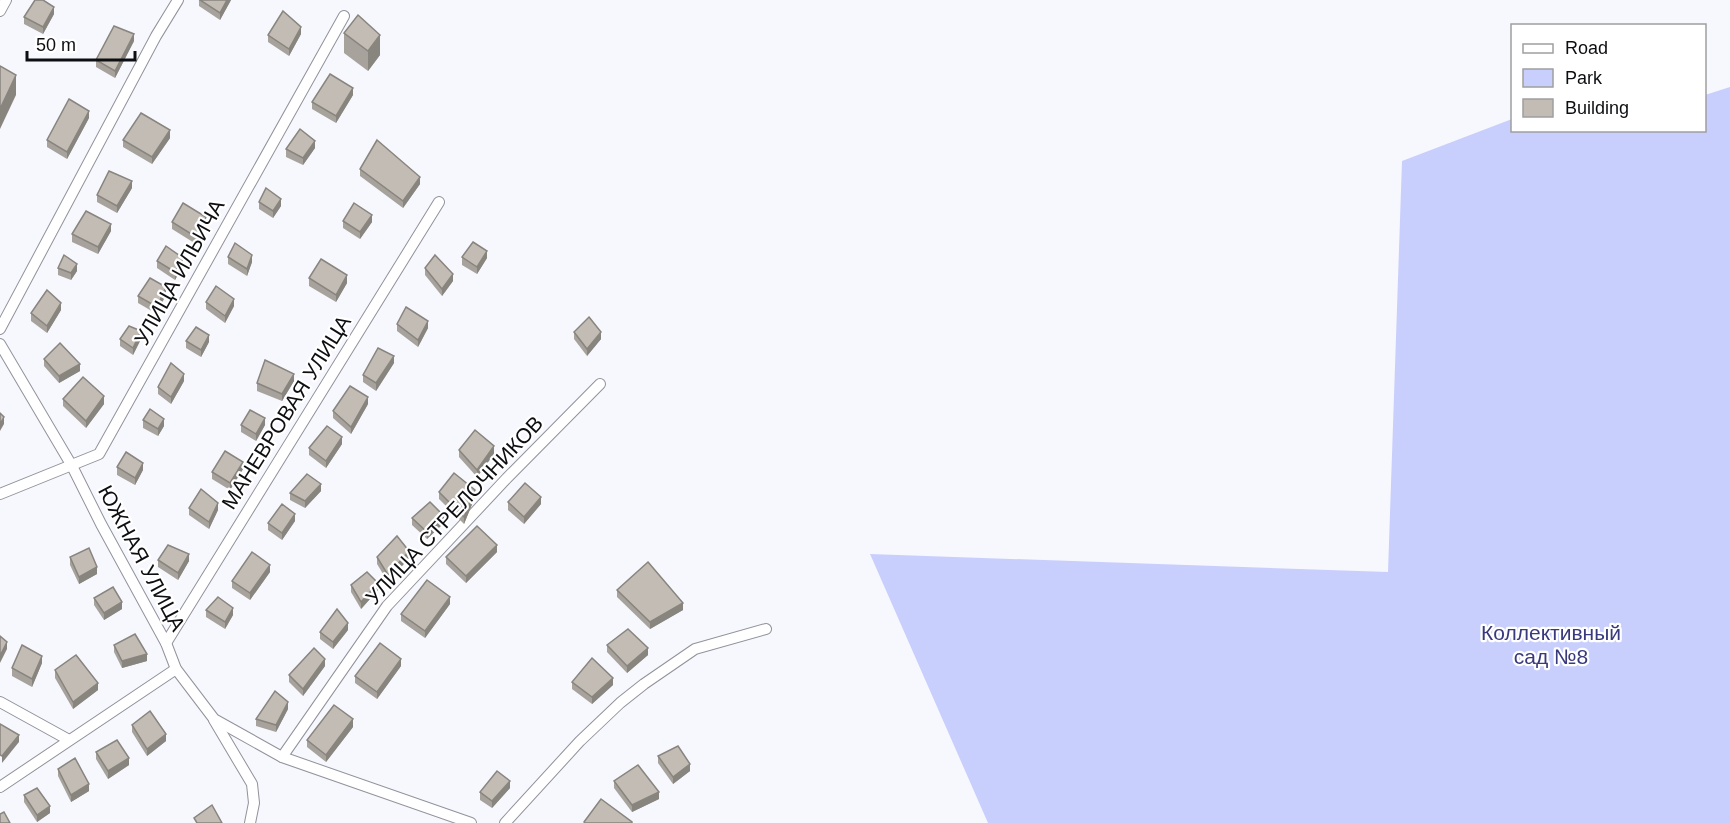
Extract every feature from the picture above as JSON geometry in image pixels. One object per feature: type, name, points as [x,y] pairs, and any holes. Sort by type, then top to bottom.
[{"type":"street","points":[[0,11],[6,0]]},
{"type":"street","points":[[0,329],[156,36],[178,0]]},
{"type":"street","name":"УЛИЦА ИЛЬИЧА","points":[[0,494],[99,454],[344,16]]},
{"type":"street","name":"МАНЕВРОВАЯ УЛИЦА","points":[[166,643],[439,202]]},
{"type":"street","name":"ЮЖНАЯ УЛИЦА","points":[[0,344],[72,466],[100,524],[166,643],[176,669],[214,719],[282,757],[471,823]]},
{"type":"street","name":"УЛИЦА СТРЕЛОЧНИКОВ","points":[[282,757],[387,606],[507,478],[600,384]]},
{"type":"street","points":[[505,823],[580,741],[644,684],[694,649],[766,629]]},
{"type":"street","points":[[0,787],[176,669]]},
{"type":"street","points":[[0,702],[69,740]]},
{"type":"street","points":[[214,719],[252,784],[254,802],[250,823]]},
{"type":"green space","name":"Коллективный сад №8","points":[[1730,87],[1730,823],[988,823],[870,554],[1388,572],[1402,161],[1511,119],[1511,132],[1706,132],[1706,95]]},
{"type":"building","points":[[35,0],[43,0],[54,7],[43,27],[24,17]]},
{"type":"building","points":[[200,0],[227,0],[220,13]]},
{"type":"building","points":[[283,11],[301,27],[289,49],[268,35]]},
{"type":"building","points":[[358,15],[380,35],[368,51],[344,33]]},
{"type":"building","points":[[114,26],[134,34],[115,71],[96,60]]},
{"type":"building","points":[[0,66],[16,75],[0,109]]},
{"type":"building","points":[[330,74],[353,88],[336,116],[312,102]]},
{"type":"building","points":[[69,99],[89,111],[67,152],[47,140]]},
{"type":"building","points":[[141,113],[170,130],[152,157],[123,140]]},
{"type":"building","points":[[300,129],[315,141],[303,158],[286,149]]},
{"type":"building","points":[[377,140],[420,177],[403,201],[360,169]]},
{"type":"building","points":[[109,171],[132,181],[117,206],[97,195]]},
{"type":"building","points":[[266,188],[281,199],[273,211],[259,202]]},
{"type":"building","points":[[183,203],[206,217],[196,237],[172,222]]},
{"type":"building","points":[[354,203],[372,215],[360,232],[343,221]]},
{"type":"building","points":[[86,211],[111,224],[98,247],[72,234]]},
{"type":"building","points":[[473,242],[487,251],[477,267],[462,257]]},
{"type":"building","points":[[235,243],[252,255],[247,269],[228,257]]},
{"type":"building","points":[[166,246],[183,258],[175,272],[157,261]]},
{"type":"building","points":[[64,255],[77,264],[71,273],[58,268]]},
{"type":"building","points":[[435,255],[453,274],[442,289],[425,268]]},
{"type":"building","points":[[321,259],[347,275],[336,295],[309,278]]},
{"type":"building","points":[[150,278],[166,287],[157,307],[138,296]]},
{"type":"building","points":[[216,286],[234,299],[225,316],[206,302]]},
{"type":"building","points":[[47,290],[61,303],[47,326],[31,313]]},
{"type":"building","points":[[406,307],[428,321],[418,340],[397,324]]},
{"type":"building","points":[[589,317],[601,332],[587,349],[574,332]]},
{"type":"building","points":[[129,326],[141,331],[133,348],[120,339]]},
{"type":"building","points":[[196,327],[209,335],[201,350],[186,341]]},
{"type":"building","points":[[60,343],[80,364],[59,376],[44,359]]},
{"type":"building","points":[[378,348],[394,356],[376,383],[363,375]]},
{"type":"building","points":[[265,360],[294,374],[282,394],[257,383]]},
{"type":"building","points":[[171,363],[184,374],[171,397],[158,387]]},
{"type":"building","points":[[83,377],[104,396],[86,421],[63,399]]},
{"type":"building","points":[[350,386],[368,397],[351,427],[333,411]]},
{"type":"building","points":[[150,409],[164,419],[158,429],[143,420]]},
{"type":"building","points":[[250,410],[265,418],[256,434],[241,425]]},
{"type":"building","points":[[327,426],[342,437],[326,461],[309,448]]},
{"type":"building","points":[[475,430],[494,446],[477,470],[459,450]]},
{"type":"building","points":[[225,451],[243,462],[230,483],[212,472]]},
{"type":"building","points":[[126,452],[143,463],[135,478],[117,467]]},
{"type":"building","points":[[454,473],[475,490],[464,517],[439,492]]},
{"type":"building","points":[[307,474],[321,484],[305,501],[290,493]]},
{"type":"building","points":[[525,483],[541,497],[524,517],[508,502]]},
{"type":"building","points":[[201,489],[218,503],[209,522],[189,508]]},
{"type":"building","points":[[430,502],[444,516],[427,532],[412,518]]},
{"type":"building","points":[[282,504],[295,514],[282,533],[268,523]]},
{"type":"building","points":[[477,526],[497,545],[466,576],[446,557]]},
{"type":"building","points":[[397,536],[409,551],[388,575],[377,557]]},
{"type":"building","points":[[168,545],[189,554],[178,573],[158,560]]},
{"type":"building","points":[[89,548],[97,567],[79,577],[70,557]]},
{"type":"building","points":[[252,552],[270,565],[250,593],[232,581]]},
{"type":"building","points":[[648,562],[683,603],[650,622],[617,590]]},
{"type":"building","points":[[367,572],[378,583],[361,602],[351,585]]},
{"type":"building","points":[[427,580],[450,597],[425,631],[401,614]]},
{"type":"building","points":[[113,587],[122,602],[104,613],[94,598]]},
{"type":"building","points":[[218,597],[233,608],[225,622],[206,610]]},
{"type":"building","points":[[337,609],[348,623],[333,642],[320,632]]},
{"type":"building","points":[[628,629],[648,648],[627,666],[607,645]]},
{"type":"building","points":[[135,634],[147,654],[122,661],[114,645]]},
{"type":"building","points":[[0,636],[7,642],[0,656]]},
{"type":"building","points":[[380,643],[401,659],[377,692],[355,676]]},
{"type":"building","points":[[22,645],[42,656],[32,679],[12,668]]},
{"type":"building","points":[[314,648],[325,659],[303,689],[289,675]]},
{"type":"building","points":[[76,655],[98,683],[73,702],[55,670]]},
{"type":"building","points":[[592,658],[613,678],[592,697],[572,682]]},
{"type":"building","points":[[275,691],[288,702],[276,725],[256,719]]},
{"type":"building","points":[[334,705],[353,719],[326,755],[307,740]]},
{"type":"building","points":[[150,711],[166,734],[147,749],[132,725]]},
{"type":"building","points":[[0,724],[19,735],[2,756],[0,755]]},
{"type":"building","points":[[117,740],[129,758],[108,771],[96,752]]},
{"type":"building","points":[[678,746],[690,764],[673,777],[658,756]]},
{"type":"building","points":[[75,758],[89,784],[71,795],[58,769]]},
{"type":"building","points":[[638,765],[659,792],[632,805],[614,781]]},
{"type":"building","points":[[497,771],[510,781],[492,801],[480,792]]},
{"type":"building","points":[[37,788],[50,806],[37,815],[24,795]]},
{"type":"building","points":[[601,799],[632,822],[632,823],[585,823]]},
{"type":"building","points":[[212,805],[222,823],[197,823],[194,818]]},
{"type":"building","points":[[4,812],[10,823],[0,823],[0,814]]}]
